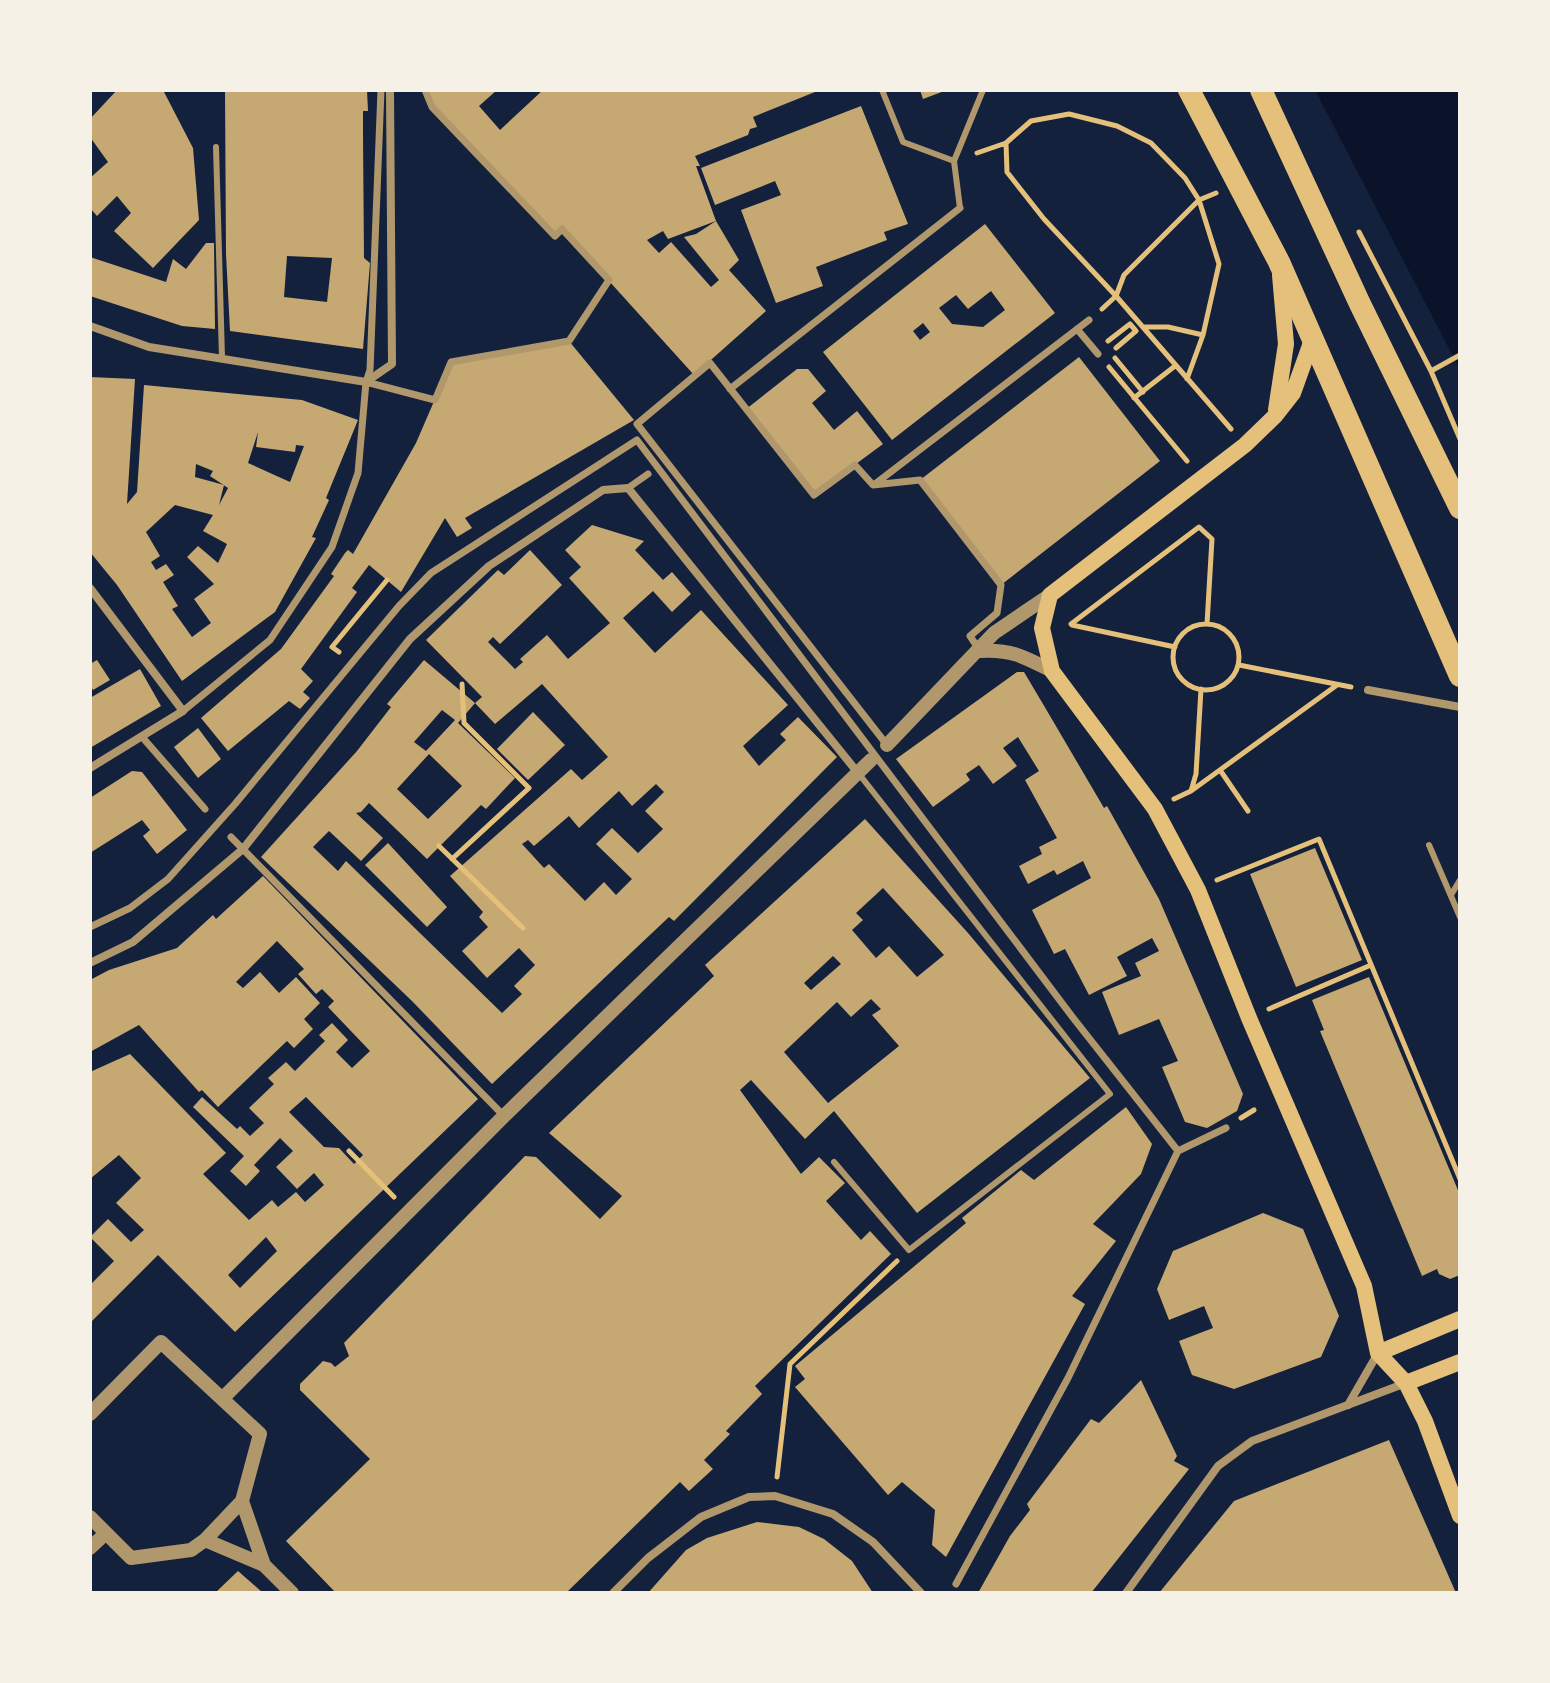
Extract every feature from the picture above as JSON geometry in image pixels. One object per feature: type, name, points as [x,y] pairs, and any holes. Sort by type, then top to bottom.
[{"type":"highway","points":[[1189,90],[1279,262],[1460,676]]},
{"type":"highway","points":[[1261,90],[1360,304],[1460,508]]},
{"type":"main road","points":[[1275,416],[1286,344],[1279,262]]},
{"type":"main road","points":[[1312,340],[1293,393],[1275,416],[1245,445],[1050,595],[1042,628],[1052,671],[1155,809],[1198,890],[1249,1018],[1364,1286],[1378,1353],[1406,1383],[1425,1421],[1460,1516]]},
{"type":"main road","points":[[1378,1353],[1460,1319]]},
{"type":"main road","points":[[1406,1383],[1460,1362]]},
{"type":"street","points":[[90,768],[183,711],[270,640],[332,547],[358,473],[366,382],[370,370],[381,90]]},
{"type":"street","points":[[366,382],[392,364],[392,90],[400,90]]},
{"type":"street","points":[[90,326],[149,347],[366,382],[435,400],[451,362],[569,341],[609,280],[562,229],[555,236],[432,107],[425,90]]},
{"type":"street","points":[[730,389],[960,208]]},
{"type":"street","points":[[873,485],[1089,320]]},
{"type":"street","points":[[1077,329],[1096,352]]},
{"type":"street","points":[[873,485],[855,465],[814,495],[710,363],[637,424],[887,745],[994,633],[1050,595]]},
{"type":"street","points":[[90,927],[130,908],[168,879],[235,804],[399,606],[431,573],[637,440],[887,767],[1074,1019],[1178,1151]]},
{"type":"street","points":[[90,963],[133,942],[243,849],[410,639],[489,566],[603,490],[628,488],[648,474]]},
{"type":"street","points":[[873,485],[920,480],[1001,585],[997,613],[970,636],[980,651]]},
{"type":"street","points":[[628,488],[858,773]]},
{"type":"street","points":[[90,588],[183,711]]},
{"type":"street","points":[[980,651],[1003,650],[1023,655],[1052,671]]},
{"type":"street","points":[[1368,690],[1460,707]]},
{"type":"street","points":[[143,738],[205,809]]},
{"type":"street","points":[[223,1398],[504,1116],[871,760]]},
{"type":"street","points":[[231,837],[504,1116]]},
{"type":"street","points":[[956,1584],[1068,1378],[1178,1151],[1226,1128]]},
{"type":"street","points":[[90,1414],[161,1342],[260,1434],[242,1501],[205,1540],[191,1550],[131,1558],[90,1517]]},
{"type":"street","points":[[1348,1406],[1378,1353]]},
{"type":"street","points":[[1126,1593],[1218,1466],[1252,1441],[1406,1383]]},
{"type":"street","points":[[90,1388],[102,1401]]},
{"type":"street","points":[[613,1593],[648,1558],[701,1517],[749,1497],[775,1496],[833,1514],[873,1542],[921,1593]]},
{"type":"street","points":[[242,1501],[264,1565]]},
{"type":"street","points":[[90,1548],[106,1533]]},
{"type":"street","points":[[205,1540],[264,1565],[292,1593]]},
{"type":"lane","points":[[882,90],[903,142],[954,161]]},
{"type":"lane","points":[[960,208],[954,161],[983,90]]},
{"type":"lane","points":[[216,147],[222,358]]},
{"type":"lane","points":[[834,1162],[909,1250],[1110,1094],[858,773]]},
{"type":"lane","points":[[1429,845],[1460,917]]},
{"type":"lane","points":[[1451,895],[1460,880]]},
{"type":"path","points":[[1187,379],[1203,335],[1219,264],[1199,200],[1185,178],[1151,143],[1117,126],[1069,114],[1031,121],[1006,143],[1007,172],[1044,219],[1144,327],[1175,366],[1245,445]]},
{"type":"path","points":[[1089,320],[1116,296],[1124,275],[1199,200],[1239,184]]},
{"type":"path","points":[[1096,352],[1130,324],[1136,331],[1111,353],[1143,392]]},
{"type":"path","points":[[1144,327],[1168,327],[1203,335]]},
{"type":"path","points":[[1459,355],[1431,371],[1460,439]]},
{"type":"path","points":[[1106,364],[1201,479]]},
{"type":"path","points":[[1134,398],[1175,366]]},
{"type":"path","points":[[1175,647],[1071,624],[1199,527],[1212,539],[1207,624]]},
{"type":"path","points":[[332,647],[387,580]]},
{"type":"path","points":[[1207,624],[1217,625],[1238,645],[1239,665],[1229,682],[1211,690],[1192,687],[1178,674],[1173,657],[1183,633],[1207,624]]},
{"type":"path","points":[[1239,665],[1368,690]]},
{"type":"path","points":[[452,859],[529,788],[464,723],[462,684]]},
{"type":"path","points":[[1155,809],[1191,791],[1337,685]]},
{"type":"path","points":[[1191,791],[1196,774],[1201,689]]},
{"type":"path","points":[[1220,770],[1248,811]]},
{"type":"path","points":[[1198,890],[1233,871],[1319,839],[1460,1179]]},
{"type":"path","points":[[439,846],[523,928]]},
{"type":"path","points":[[1249,1018],[1371,965]]},
{"type":"path","points":[[349,1151],[409,1212]]},
{"type":"path","points":[[775,1496],[790,1364],[890,1268]]},
{"type":"water","points":[[1315,90],[1460,90],[1460,370]]},
{"type":"building","points":[[117,90],[163,90],[193,148],[199,220],[153,268],[114,231],[131,213],[117,196],[97,216],[90,208],[90,178],[108,162],[90,137],[90,119]]},
{"type":"building","points":[[225,90],[367,90],[368,111],[363,111],[364,258],[370,263],[363,349],[230,331],[226,254]],"holes":[[[287,256],[332,258],[327,302],[284,297]]]},
{"type":"building","points":[[425,90],[497,90],[479,106],[500,130],[543,90],[820,90],[753,117],[757,127],[750,129],[748,135],[695,156],[716,221],[739,260],[729,270],[766,311],[694,375],[562,229],[555,236],[432,107]],"holes":[[[716,221],[696,234],[684,237],[719,280],[711,287],[671,242],[659,253],[647,240],[663,231],[668,239]]]},
{"type":"building","points":[[920,90],[947,90],[923,99]]},
{"type":"building","points":[[861,106],[908,224],[884,232],[887,240],[816,267],[823,286],[776,303],[741,210],[781,195],[775,181],[715,205],[701,168]]},
{"type":"building","points":[[985,224],[1055,313],[892,440],[823,352]],"holes":[[[991,291],[1005,310],[983,327],[952,324],[939,308],[956,295],[968,309]],[[923,323],[930,332],[920,340],[913,331]]]},
{"type":"building","points":[[206,243],[214,243],[215,329],[182,326],[90,296],[90,257],[166,282],[173,259],[186,269]]},
{"type":"building","points":[[569,341],[634,420],[465,518],[472,528],[457,537],[445,518],[401,592],[369,565],[352,588],[357,592],[301,669],[313,681],[303,692],[310,698],[300,709],[289,701],[228,751],[201,718],[281,649],[334,576],[331,574],[345,553],[348,550],[353,554],[416,443],[451,362]]},
{"type":"building","points":[[1079,357],[1160,461],[1001,585],[920,480]]},
{"type":"building","points":[[797,369],[808,369],[826,391],[812,403],[834,430],[857,411],[883,444],[814,495],[745,410]]},
{"type":"building","points":[[90,377],[135,379],[127,504],[137,492],[144,385],[302,400],[358,420],[312,537],[316,538],[275,612],[182,681],[117,585],[90,552]],"holes":[[[258,432],[256,447],[295,452],[296,445],[304,446],[290,482],[248,463]],[[196,464],[213,471],[210,476],[223,485],[195,477]],[[224,485],[228,488],[219,505]],[[175,505],[213,515],[203,531],[227,544],[218,563],[198,546],[187,557],[214,584],[194,599],[211,623],[192,637],[172,609],[178,606],[163,582],[174,575],[166,564],[156,570],[151,562],[160,556],[146,532]]]},
{"type":"building","points":[[592,525],[644,541],[635,550],[663,580],[672,572],[691,594],[672,612],[653,591],[623,618],[655,653],[701,610],[788,705],[743,746],[759,766],[786,740],[780,734],[798,717],[837,757],[674,921],[669,917],[492,1084],[412,1001],[261,857],[357,751],[391,707],[387,704],[424,660],[475,703],[482,697],[426,640],[498,570],[504,575],[530,550],[562,585],[500,644],[493,637],[488,642],[515,669],[523,662],[520,659],[547,635],[568,659],[610,623],[569,578],[581,567],[565,550]],"holes":[[[542,684],[608,757],[582,780],[571,769],[450,876],[483,912],[479,917],[488,927],[462,951],[487,978],[519,948],[535,965],[514,986],[522,994],[502,1013],[346,861],[338,871],[313,847],[329,831],[361,861],[383,838],[356,813],[369,803],[427,859],[481,805],[486,809],[515,778],[458,723],[475,703],[495,724]],[[442,710],[455,720],[426,751],[414,742]],[[429,754],[462,786],[428,819],[397,789]],[[656,784],[664,792],[645,811],[663,829],[638,853],[612,828],[596,844],[632,879],[616,895],[604,882],[585,901],[549,864],[544,868],[522,844],[528,840],[534,846],[569,816],[579,828],[619,791],[632,806]]]},
{"type":"building","points":[[97,660],[110,680],[93,690],[90,685],[90,664]]},
{"type":"building","points":[[140,669],[161,706],[90,748],[90,698]]},
{"type":"building","points":[[1017,672],[1024,672],[1104,808],[1107,806],[1159,899],[1243,1094],[1237,1111],[1207,1128],[1185,1122],[1162,1067],[1178,1061],[1159,1019],[1119,1035],[1102,992],[1141,976],[1135,963],[1159,951],[1152,938],[1117,957],[1127,976],[1089,995],[1065,949],[1054,954],[1032,910],[1091,878],[1083,861],[1057,875],[1054,870],[1028,884],[1019,866],[1042,854],[1039,847],[1057,838],[1025,780],[1039,771],[1018,737],[1003,748],[1017,766],[993,784],[979,765],[966,774],[970,780],[933,807],[896,759]]},
{"type":"building","points":[[533,712],[565,745],[528,780],[497,749]]},
{"type":"building","points":[[198,728],[221,759],[198,778],[174,747]]},
{"type":"building","points":[[132,771],[142,772],[187,830],[157,854],[143,836],[150,830],[142,820],[90,853],[90,798]]},
{"type":"building","points":[[865,819],[968,933],[1090,1078],[917,1213],[834,1111],[805,1139],[751,1080],[740,1090],[801,1174],[819,1157],[845,1183],[826,1201],[861,1240],[870,1231],[891,1254],[755,1386],[762,1394],[726,1431],[730,1434],[704,1460],[713,1469],[689,1491],[680,1482],[566,1593],[336,1593],[286,1541],[370,1459],[300,1390],[300,1384],[323,1361],[335,1367],[349,1356],[344,1343],[525,1156],[536,1157],[600,1219],[622,1196],[549,1133],[714,976],[705,965]],"holes":[[[883,888],[944,955],[917,977],[889,946],[876,958],[852,930],[863,920],[856,913]],[[833,956],[841,964],[811,990],[804,983]],[[871,999],[881,1009],[872,1015],[899,1046],[828,1103],[784,1052],[837,1002],[851,1017]]]},
{"type":"building","points":[[388,843],[447,907],[427,927],[365,865]]},
{"type":"building","points":[[1315,848],[1362,960],[1296,987],[1250,874]]},
{"type":"building","points":[[263,876],[478,1099],[235,1332],[158,1255],[90,1323],[90,1285],[114,1261],[90,1237],[108,1219],[131,1242],[144,1230],[116,1203],[141,1178],[119,1155],[90,1179],[90,1072],[130,1054],[226,1153],[203,1174],[249,1220],[272,1200],[278,1207],[296,1192],[305,1202],[324,1185],[314,1173],[297,1189],[276,1167],[293,1151],[280,1138],[254,1165],[260,1171],[246,1186],[230,1171],[244,1156],[193,1107],[202,1097],[237,1129],[240,1126],[250,1136],[264,1123],[249,1108],[274,1084],[268,1078],[286,1062],[295,1071],[325,1041],[319,1035],[332,1023],[348,1040],[336,1052],[352,1068],[370,1051],[328,1007],[334,1001],[322,989],[316,994],[298,974],[304,969],[277,941],[236,982],[243,988],[260,972],[279,993],[296,977],[320,1003],[304,1019],[313,1029],[294,1048],[287,1041],[218,1107],[202,1090],[199,1092],[139,1025],[90,1052],[90,980],[109,970],[177,948],[213,915],[216,919]],"holes":[[[306,1097],[363,1155],[354,1164],[339,1148],[324,1147],[289,1112]],[[266,1237],[277,1251],[240,1288],[228,1275]]]},
{"type":"building","points":[[1369,977],[1460,1195],[1460,1275],[1450,1279],[1439,1274],[1437,1269],[1422,1276],[1320,1031],[1324,1030],[1312,1000]]},
{"type":"building","points":[[1126,1107],[1152,1144],[1141,1174],[1093,1224],[1116,1241],[1072,1296],[1085,1304],[946,1557],[932,1545],[935,1510],[902,1482],[888,1495],[795,1387],[805,1379],[795,1366],[966,1223],[962,1218],[1021,1170],[1034,1180]]},
{"type":"building","points":[[1263,1213],[1303,1229],[1339,1316],[1321,1357],[1234,1389],[1192,1375],[1179,1341],[1213,1328],[1204,1306],[1169,1320],[1157,1289],[1173,1251]]},
{"type":"building","points":[[1141,1380],[1177,1456],[1174,1461],[1189,1469],[1091,1593],[978,1593],[1010,1536],[1030,1510],[1027,1504],[1091,1419],[1099,1423]]},
{"type":"building","points":[[1389,1440],[1456,1593],[1159,1593],[1234,1501]]},
{"type":"building","points":[[757,1522],[799,1527],[824,1539],[852,1561],[873,1593],[648,1593],[686,1550],[707,1538]]},
{"type":"building","points":[[238,1571],[263,1593],[215,1593]]}]
